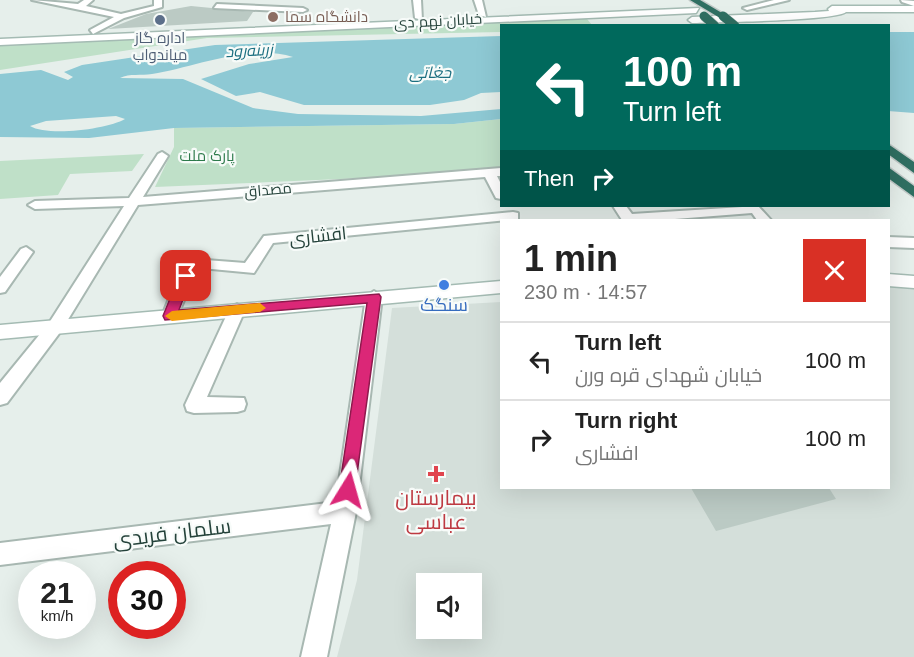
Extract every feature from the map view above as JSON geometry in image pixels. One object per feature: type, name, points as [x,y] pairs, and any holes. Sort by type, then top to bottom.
[{"type":"highway","points":[[681,1],[720,14],[732,24]]},
{"type":"highway","points":[[697,5],[713,24]]},
{"type":"highway","points":[[890,150],[914,169]]},
{"type":"highway","points":[[890,173],[914,193]]},
{"type":"main road","name":"خیابان نهم دی","points":[[0,37],[593,12],[670,7],[681,1]]},
{"type":"main road","name":"خیابان نهم دی","points":[[0,42],[15,38],[93,32],[593,12],[697,5],[774,10]]},
{"type":"main road","points":[[720,14],[774,10],[914,10]]},
{"type":"main road","points":[[774,10],[842,12],[914,10]]},
{"type":"main road","points":[[593,12],[614,18],[659,20],[815,15],[842,12]]},
{"type":"main road","points":[[890,280],[914,282]]},
{"type":"main road","points":[[0,332],[500,287]]},
{"type":"street","points":[[36,0],[121,16]]},
{"type":"street","points":[[80,8],[89,0]]},
{"type":"street","points":[[141,0],[150,0]]},
{"type":"street","points":[[93,32],[121,16],[158,7],[158,0]]},
{"type":"street","points":[[298,25],[307,0]]},
{"type":"street","points":[[417,0],[419,18]]},
{"type":"street","points":[[478,0],[483,15]]},
{"type":"street","points":[[739,8],[785,0]]},
{"type":"street","points":[[905,0],[914,4]]},
{"type":"street","points":[[217,6],[303,10]]},
{"type":"street","points":[[0,397],[55,327],[162,156]]},
{"type":"street","points":[[495,173],[500,191]]},
{"type":"street","name":"مصداق","points":[[35,204],[132,202],[495,173]]},
{"type":"street","points":[[628,219],[756,210],[764,219]]},
{"type":"street","name":"افشاری","points":[[170,316],[186,276],[198,263],[249,268],[269,239],[512,214]]},
{"type":"street","points":[[890,242],[914,243]]},
{"type":"street","points":[[0,288],[26,252]]},
{"type":"street","points":[[314,657],[345,512],[374,297]]},
{"type":"street","points":[[237,310],[194,405],[237,404]]},
{"type":"street","name":"سلمان فریدی","points":[[0,554],[345,512]]},
{"type":"shaded area","name":"بیمارستان عباسی","points":[[890,287],[914,288],[914,657],[337,657],[357,580],[392,308],[500,302],[500,489],[890,489]]},
{"type":"green space","points":[[576,18],[587,19],[591,24],[500,24],[500,32],[207,38],[0,70],[0,46]]},
{"type":"green space","name":"پارک ملت","points":[[500,119],[500,167],[363,178],[155,187],[174,147],[174,128],[454,124]]},
{"type":"green space","points":[[144,154],[132,171],[70,174],[58,195],[0,199],[0,161]]},
{"type":"water","points":[[890,32],[914,32],[914,113],[890,111]]},
{"type":"water","name":"جغاتی","points":[[500,36],[500,92],[481,93],[464,100],[430,105],[304,105],[260,92],[236,96],[201,79],[249,64],[293,57],[276,53],[241,54],[169,71],[120,78],[183,79],[253,108],[298,114],[421,116],[500,109],[500,119],[454,124],[174,128],[89,138],[0,137],[0,74],[41,70],[68,80],[73,77],[64,72],[82,65],[215,45]],"holes":[[[116,116],[125,119],[92,129],[63,131],[50,131],[30,126],[46,121]]]},
{"type":"building","name":"اداره گاز میاندواب","points":[[191,6],[253,12],[247,21],[108,29],[146,14]]},
{"type":"building","points":[[692,489],[830,489],[836,499],[716,531]]},
{"type":"slow traffic","points":[[172,316],[260,308]]},
{"type":"place","name":"دانشگاه سما","points":[[273,17]]},
{"type":"place","name":"اداره گاز میاندواب","points":[[160,20]]},
{"type":"place","name":"سنگک","points":[[444,285]]},
{"type":"place","name":"بیمارستان عباسی","points":[[436,474]]},
{"type":"route","points":[[186,276],[170,316],[374,297],[348,490]]},
{"type":"water label","name":"زرینه‌رود","points":[[249,50]]}]
